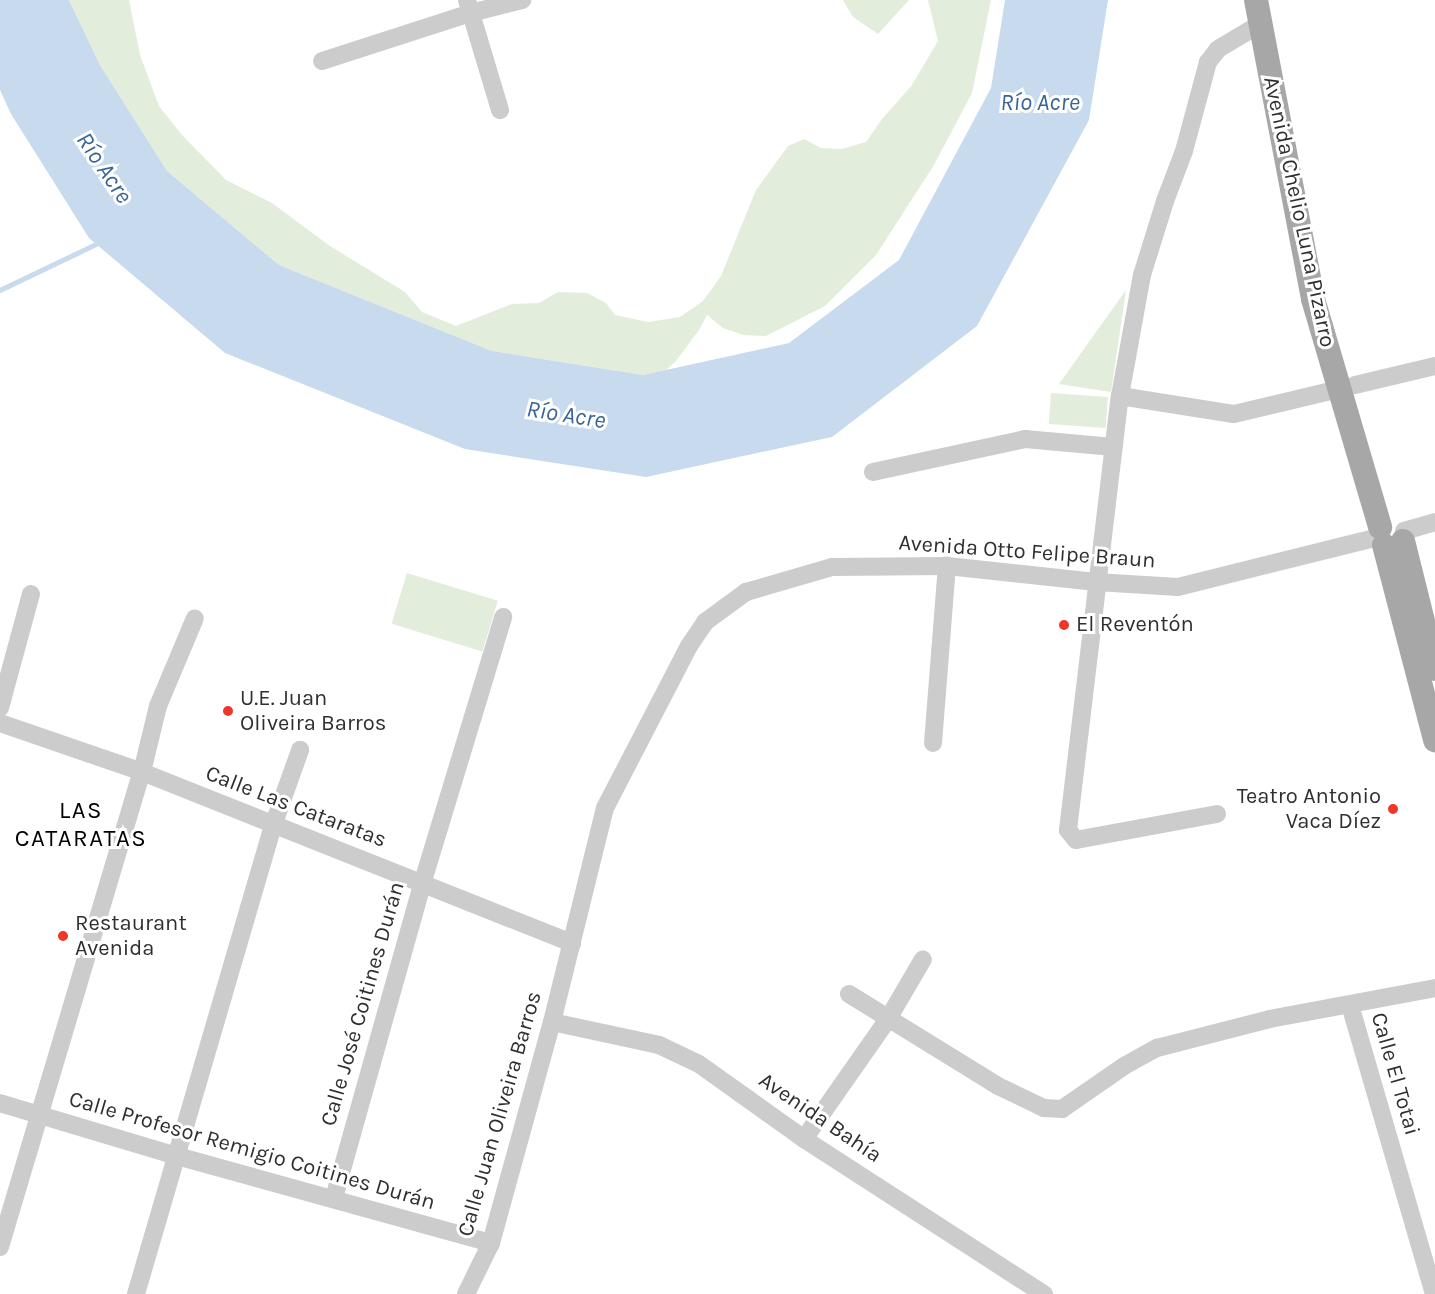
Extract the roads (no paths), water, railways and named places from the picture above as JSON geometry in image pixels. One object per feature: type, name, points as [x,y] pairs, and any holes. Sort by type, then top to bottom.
[{"type":"main road","name":"Avenida Chelio Luna Pizarro","points":[[1256,0],[1313,298],[1347,387],[1435,669]]},
{"type":"main road","name":"Avenida Chelio Luna Pizarro","points":[[1272,0],[1329,305],[1347,387]]},
{"type":"main road","name":"Avenida Chelio Luna Pizarro","points":[[1391,533],[1435,740]]},
{"type":"street","points":[[322,61],[469,7],[522,0]]},
{"type":"street","points":[[469,7],[500,110]]},
{"type":"street","points":[[1217,814],[1076,840],[1068,830],[1120,396],[1142,275],[1165,201],[1184,151],[1208,62],[1218,49],[1260,24]]},
{"type":"street","points":[[1120,396],[1234,414],[1435,366]]},
{"type":"street","points":[[873,472],[1025,439],[1114,447]]},
{"type":"street","name":"Avenida Otto Felipe Braun","points":[[572,943],[605,808],[690,646],[705,622],[746,592],[832,567],[947,566],[1096,582],[1178,587],[1435,522]]},
{"type":"street","points":[[933,743],[947,566]]},
{"type":"street","points":[[0,708],[31,594]]},
{"type":"street","name":"Calle José Coitines Durán","points":[[334,1198],[423,881],[503,617]]},
{"type":"street","points":[[0,1247],[142,772],[159,706],[195,618]]},
{"type":"street","name":"Calle Las Cataratas","points":[[0,723],[142,772],[273,826],[423,881],[572,943]]},
{"type":"street","points":[[136,1294],[273,826],[300,750]]},
{"type":"street","name":"Calle Juan Oliveira Barros","points":[[466,1294],[491,1243],[572,943]]},
{"type":"street","points":[[804,1138],[888,1019],[923,959]]},
{"type":"street","points":[[849,994],[998,1086],[1044,1108],[1062,1109],[1124,1066],[1157,1048],[1270,1019],[1435,988]]},
{"type":"street","name":"Calle El Totai","points":[[1350,1005],[1434,1294]]},
{"type":"street","name":"Avenida Bahía","points":[[552,1022],[659,1045],[699,1064],[804,1138],[1033,1291]]},
{"type":"street","name":"Calle Profesor Remigio Coitines Durán","points":[[0,1103],[177,1156],[491,1243]]},
{"type":"water","name":"Río Acre","points":[[0,0],[69,0],[100,65],[167,171],[279,265],[492,351],[643,375],[789,343],[899,260],[991,88],[1005,0],[1108,0],[1089,120],[977,326],[832,437],[646,477],[465,449],[225,353],[89,238],[11,114],[0,90]]},
{"type":"waterway","points":[[0,290],[100,242]]},
{"type":"place","name":"El Reventón","points":[[1064,625]]},
{"type":"place","name":"U.E. Juan Oliveira Barros","points":[[228,711]]},
{"type":"place","name":"Teatro Antonio Vaca Díez","points":[[1393,809]]},
{"type":"place","name":"Restaurant Avenida","points":[[63,936]]},
{"type":"district","name":"LAS CATARATAS","points":[[81,825]]}]
